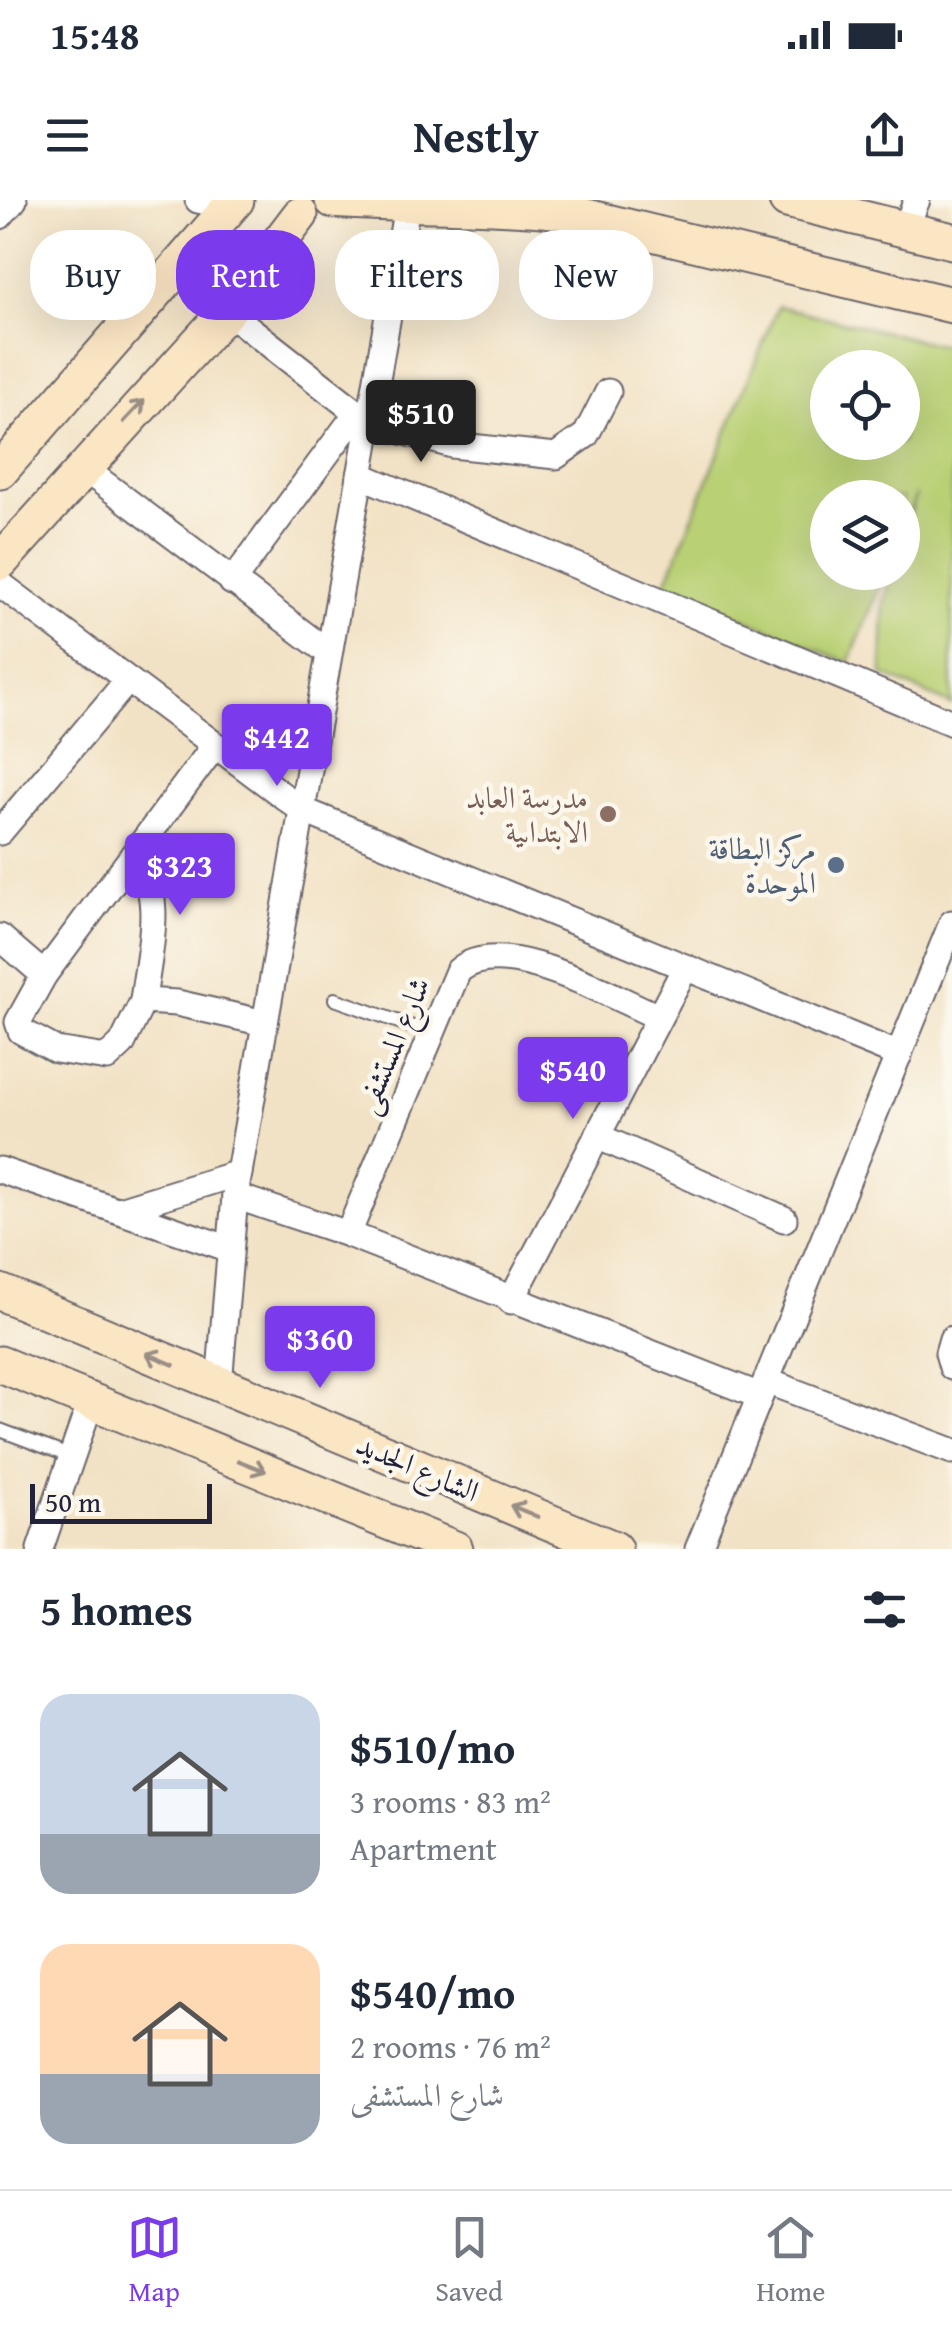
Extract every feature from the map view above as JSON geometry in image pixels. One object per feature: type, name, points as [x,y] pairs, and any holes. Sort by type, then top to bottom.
[{"type":"street","points":[[0,216],[14,200]]},
{"type":"street","points":[[288,230],[300,215],[333,200],[406,206],[506,204],[561,211],[952,305]]},
{"type":"street","points":[[787,200],[911,215],[952,241]]},
{"type":"street","points":[[0,470],[229,202],[300,215]]},
{"type":"street","points":[[220,1384],[237,1185],[360,475],[363,417],[406,206]]},
{"type":"street","points":[[0,562],[82,466],[218,320]]},
{"type":"street","points":[[240,320],[363,417],[452,445],[556,456],[586,434],[608,392]]},
{"type":"street","points":[[232,582],[363,417]]},
{"type":"street","points":[[82,466],[329,653]]},
{"type":"street","points":[[360,475],[952,723]]},
{"type":"street","points":[[0,584],[302,810],[899,1055]]},
{"type":"street","points":[[0,832],[128,680]]},
{"type":"street","points":[[134,855],[146,869],[153,899],[143,1001],[122,1044],[107,1058],[56,1050],[22,1031],[18,1022],[44,975],[215,746]]},
{"type":"street","points":[[698,1549],[899,1055],[942,975],[952,923]]},
{"type":"street","points":[[0,938],[44,975]]},
{"type":"street","name":"شارع المستشفى","points":[[348,1234],[458,971],[487,957],[525,961],[659,1017]]},
{"type":"street","points":[[511,1301],[684,968]]},
{"type":"street","points":[[143,1001],[177,1003],[265,1023]]},
{"type":"street","points":[[597,1136],[784,1219]]},
{"type":"street","points":[[0,1170],[230,1250]]},
{"type":"street","points":[[119,1210],[237,1185],[511,1301],[952,1451]]},
{"type":"street","name":"الشارع الجديد","points":[[0,1292],[614,1549]]},
{"type":"street","points":[[952,1339],[948,1353],[952,1367]]},
{"type":"street","name":"الشارع الجديد","points":[[0,1364],[455,1549]]},
{"type":"street","points":[[40,1549],[91,1400]]},
{"type":"lane","points":[[335,999],[432,1034]]},
{"type":"lane","points":[[0,1430],[72,1457]]},
{"type":"green space","points":[[778,306],[952,348],[952,705],[882,674],[888,590],[920,590],[920,480],[810,480],[810,590],[878,590],[849,663],[665,585]]},
{"type":"place","name":"مدرسة العابد الابتداىية","points":[[608,814]]},
{"type":"place","name":"مركز البطاقة الموحدة","points":[[836,865]]}]
